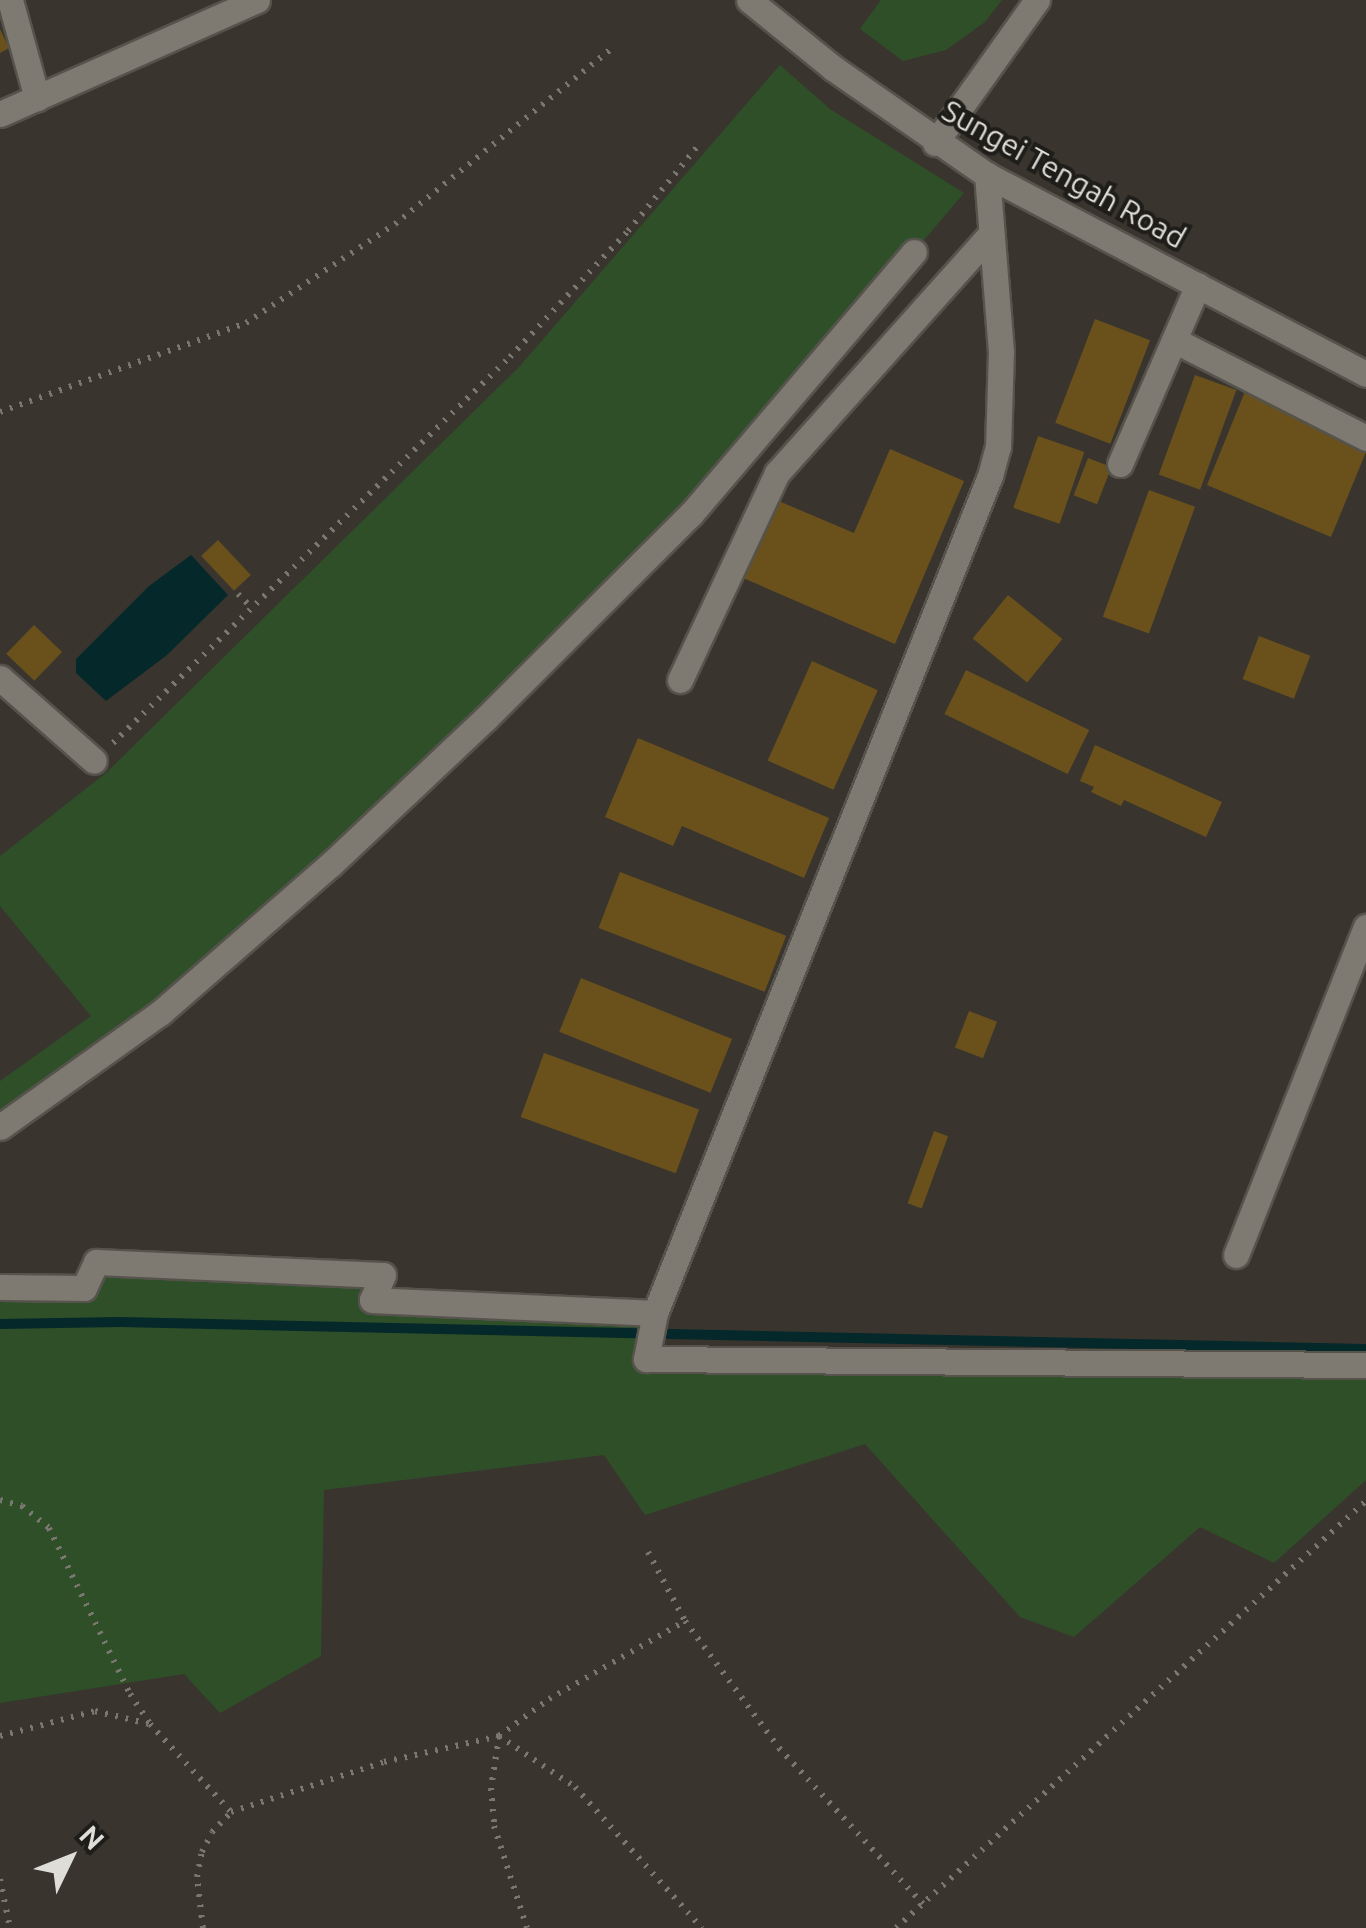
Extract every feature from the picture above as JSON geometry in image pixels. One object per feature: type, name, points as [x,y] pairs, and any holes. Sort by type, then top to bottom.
[{"type":"street","points":[[10,0],[37,98]]},
{"type":"street","points":[[0,114],[257,0]]},
{"type":"street","name":"Sungei Tengah Road","points":[[749,0],[936,144],[986,175],[1366,374]]},
{"type":"street","points":[[936,144],[1037,0]]},
{"type":"street","points":[[986,175],[1001,403],[990,476],[655,1314],[646,1359],[1366,1365]]},
{"type":"street","points":[[680,680],[777,473],[991,234]]},
{"type":"street","points":[[0,1127],[160,1013],[331,864],[486,718],[691,514],[914,252]]},
{"type":"street","points":[[1120,464],[1198,285]]},
{"type":"street","points":[[1174,340],[1366,438]]},
{"type":"street","points":[[0,678],[94,760]]},
{"type":"street","points":[[1236,1255],[1366,927]]},
{"type":"street","points":[[0,1287],[84,1288],[96,1262],[113,1262],[383,1275],[372,1300],[655,1314]]},
{"type":"path","points":[[0,412],[246,323],[395,224],[615,46]]},
{"type":"path","points":[[94,760],[510,357],[628,231],[701,142]]},
{"type":"path","points":[[238,594],[252,608]]},
{"type":"path","points":[[0,1500],[22,1506],[48,1528],[130,1694],[150,1724],[232,1812]]},
{"type":"path","points":[[896,1928],[1366,1501]]},
{"type":"path","points":[[648,1552],[685,1621],[779,1748],[923,1904]]},
{"type":"path","points":[[203,1928],[197,1877],[202,1852],[212,1832],[232,1812],[384,1762],[499,1736],[549,1699],[685,1621]]},
{"type":"path","points":[[0,1736],[95,1711],[150,1724]]},
{"type":"path","points":[[499,1736],[491,1788],[494,1826],[527,1928]]},
{"type":"path","points":[[499,1736],[574,1788],[702,1928]]},
{"type":"path","points":[[0,1879],[10,1928]]},
{"type":"green space","points":[[881,0],[1002,0],[985,22],[946,50],[903,61],[860,29]]},
{"type":"green space","points":[[780,65],[830,109],[964,193],[691,514],[331,864],[0,1127],[0,1081],[91,1016],[0,906],[0,856],[106,773],[519,367]]},
{"type":"green space","points":[[96,1262],[383,1275],[373,1299],[655,1313],[646,1358],[1366,1365],[1366,1480],[1274,1563],[1200,1527],[1074,1637],[1020,1617],[865,1444],[645,1515],[604,1455],[324,1490],[321,1656],[220,1713],[184,1674],[0,1703],[0,1287],[84,1288]]},
{"type":"water","points":[[191,555],[228,595],[167,655],[106,701],[76,673],[76,659],[149,586]]},
{"type":"building","points":[[0,29],[9,48],[0,53]]},
{"type":"building","points":[[1095,319],[1150,340],[1110,444],[1055,423]]},
{"type":"building","points":[[1195,375],[1236,390],[1200,490],[1159,475]]},
{"type":"building","points":[[1246,389],[1366,439],[1366,452],[1331,537],[1207,485]]},
{"type":"building","points":[[1038,436],[1084,452],[1060,524],[1013,508]]},
{"type":"building","points":[[890,449],[964,481],[895,644],[741,577],[774,499],[854,533]]},
{"type":"building","points":[[1088,458],[1111,467],[1097,504],[1074,495]]},
{"type":"building","points":[[1149,490],[1195,507],[1149,634],[1103,617]]},
{"type":"building","points":[[218,540],[251,575],[234,591],[201,556]]},
{"type":"building","points":[[1008,595],[1062,639],[1027,683],[973,639]]},
{"type":"building","points":[[34,625],[62,652],[34,681],[6,654]]},
{"type":"building","points":[[1259,636],[1310,656],[1294,699],[1243,679]]},
{"type":"building","points":[[812,661],[878,690],[833,790],[768,761]]},
{"type":"building","points":[[966,670],[1089,730],[1068,774],[945,714]]},
{"type":"building","points":[[638,738],[829,818],[804,878],[682,826],[673,846],[605,817]]},
{"type":"building","points":[[1095,745],[1222,802],[1206,837],[1124,800],[1121,806],[1091,792],[1094,787],[1080,781]]},
{"type":"building","points":[[620,872],[786,936],[765,992],[598,928]]},
{"type":"building","points":[[581,978],[732,1039],[710,1093],[559,1032]]},
{"type":"building","points":[[969,1011],[997,1022],[983,1058],[955,1047]]},
{"type":"building","points":[[544,1053],[699,1109],[676,1173],[521,1117]]},
{"type":"building","points":[[934,1131],[948,1136],[922,1208],[908,1203]]},
{"type":"waterway","points":[[0,1324],[120,1322],[1366,1349]]}]
